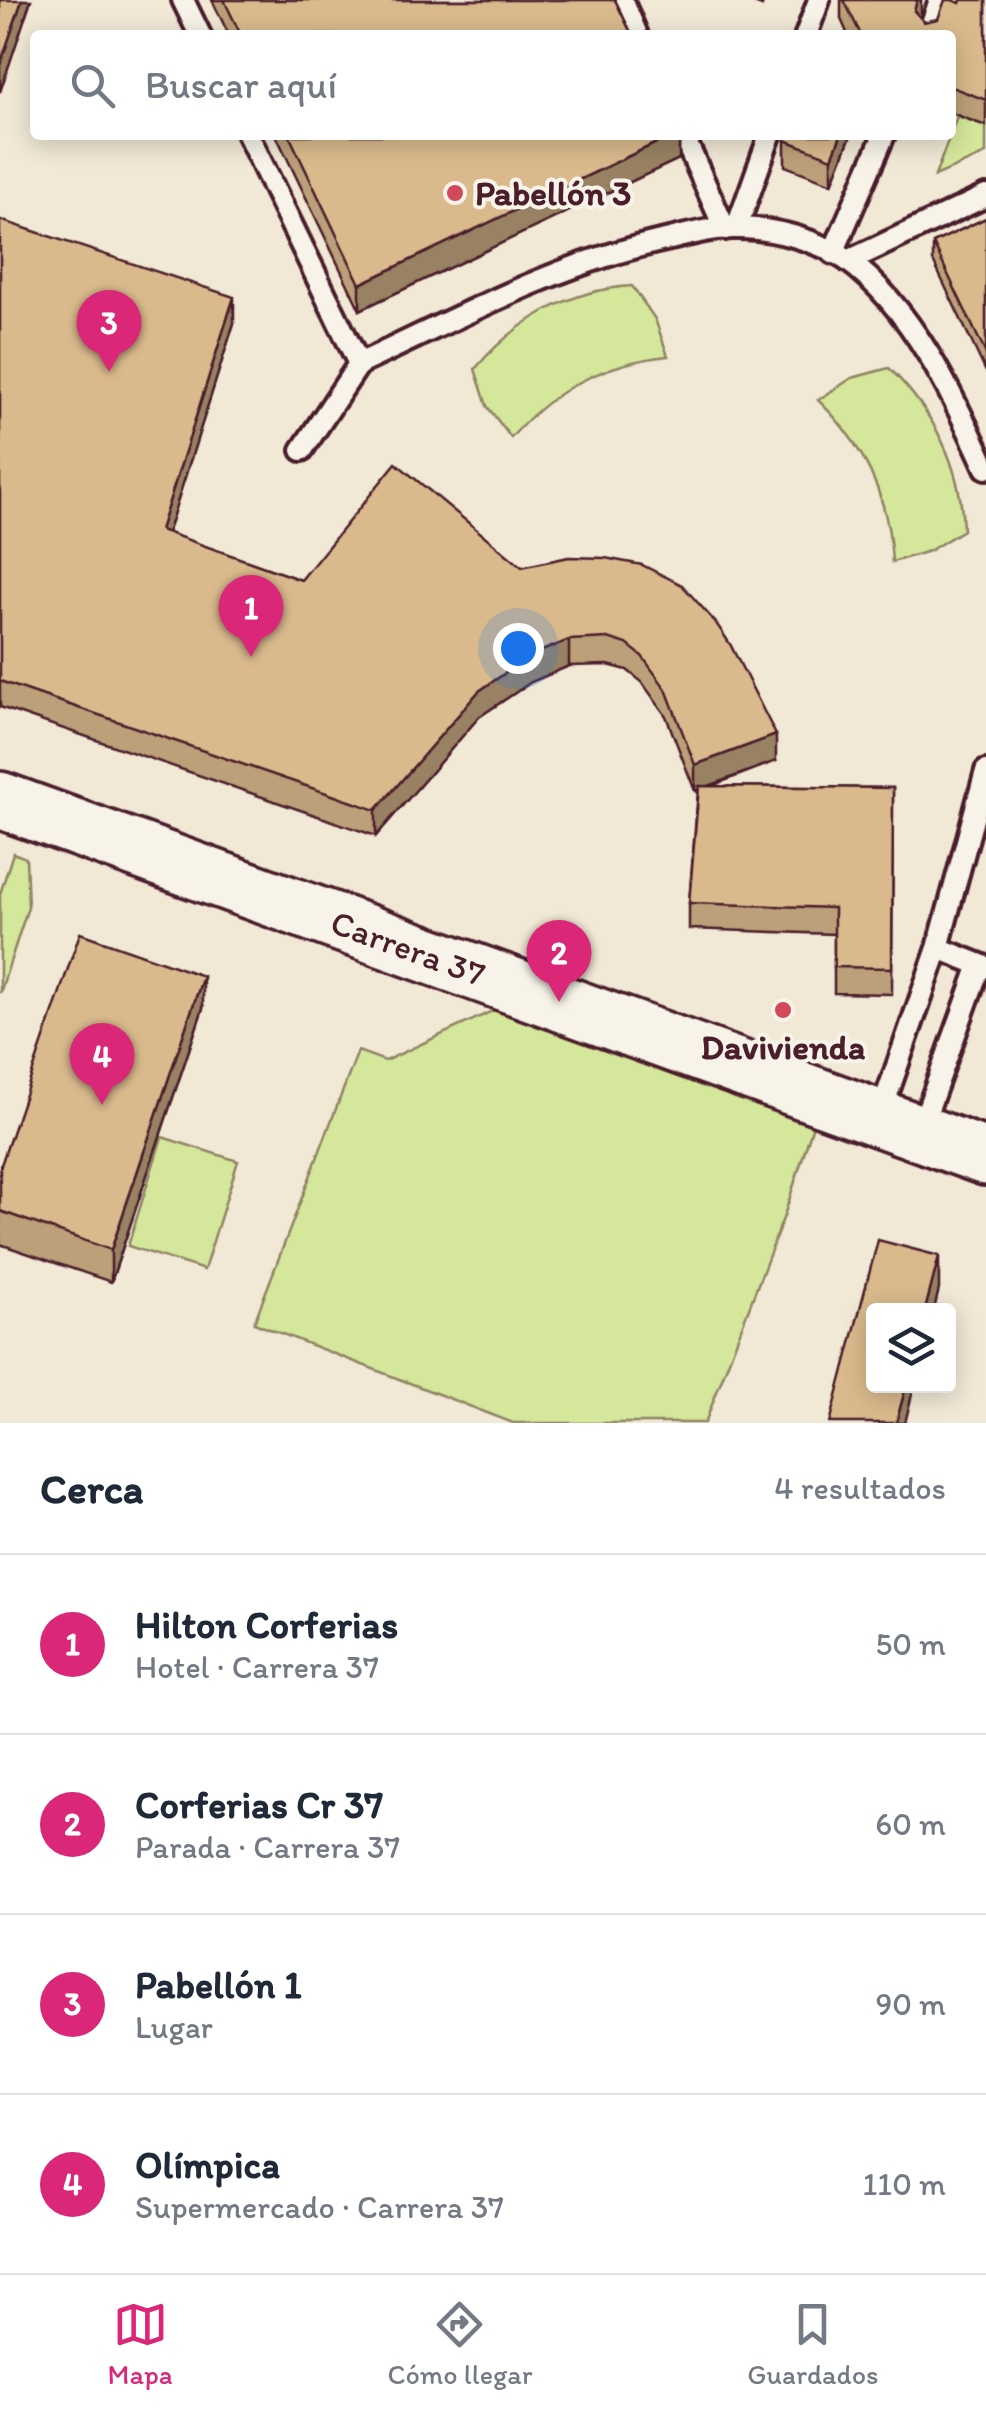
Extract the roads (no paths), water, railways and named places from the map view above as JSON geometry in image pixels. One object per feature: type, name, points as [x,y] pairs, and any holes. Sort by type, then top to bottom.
[{"type":"street","name":"Carrera 37","points":[[0,800],[986,1157]]},
{"type":"lane","points":[[183,0],[198,30]]},
{"type":"lane","points":[[622,0],[636,30]]},
{"type":"lane","points":[[808,30],[819,0]]},
{"type":"lane","points":[[930,30],[940,0]]},
{"type":"lane","points":[[250,140],[359,364]]},
{"type":"lane","points":[[686,140],[731,228]]},
{"type":"lane","points":[[731,228],[768,140]]},
{"type":"lane","points":[[840,257],[882,140]]},
{"type":"lane","points":[[840,257],[986,196]]},
{"type":"lane","points":[[302,450],[359,364],[600,256],[731,228],[795,237],[840,257],[883,296],[916,335],[942,378],[986,468]]},
{"type":"lane","points":[[899,1126],[938,948],[986,771]]},
{"type":"lane","points":[[899,1126],[983,966],[938,948]]},
{"type":"place","name":"Pabellón 3","points":[[455,193]]},
{"type":"place","name":"Pabellón 1","points":[[109,372]]},
{"type":"place","name":"Hilton Corferias","points":[[251,657]]},
{"type":"place","name":"Corferias Cr 37","points":[[559,1002]]},
{"type":"place","name":"Davivienda","points":[[783,1010]]},
{"type":"place","name":"Olímpica","points":[[102,1105]]}]
